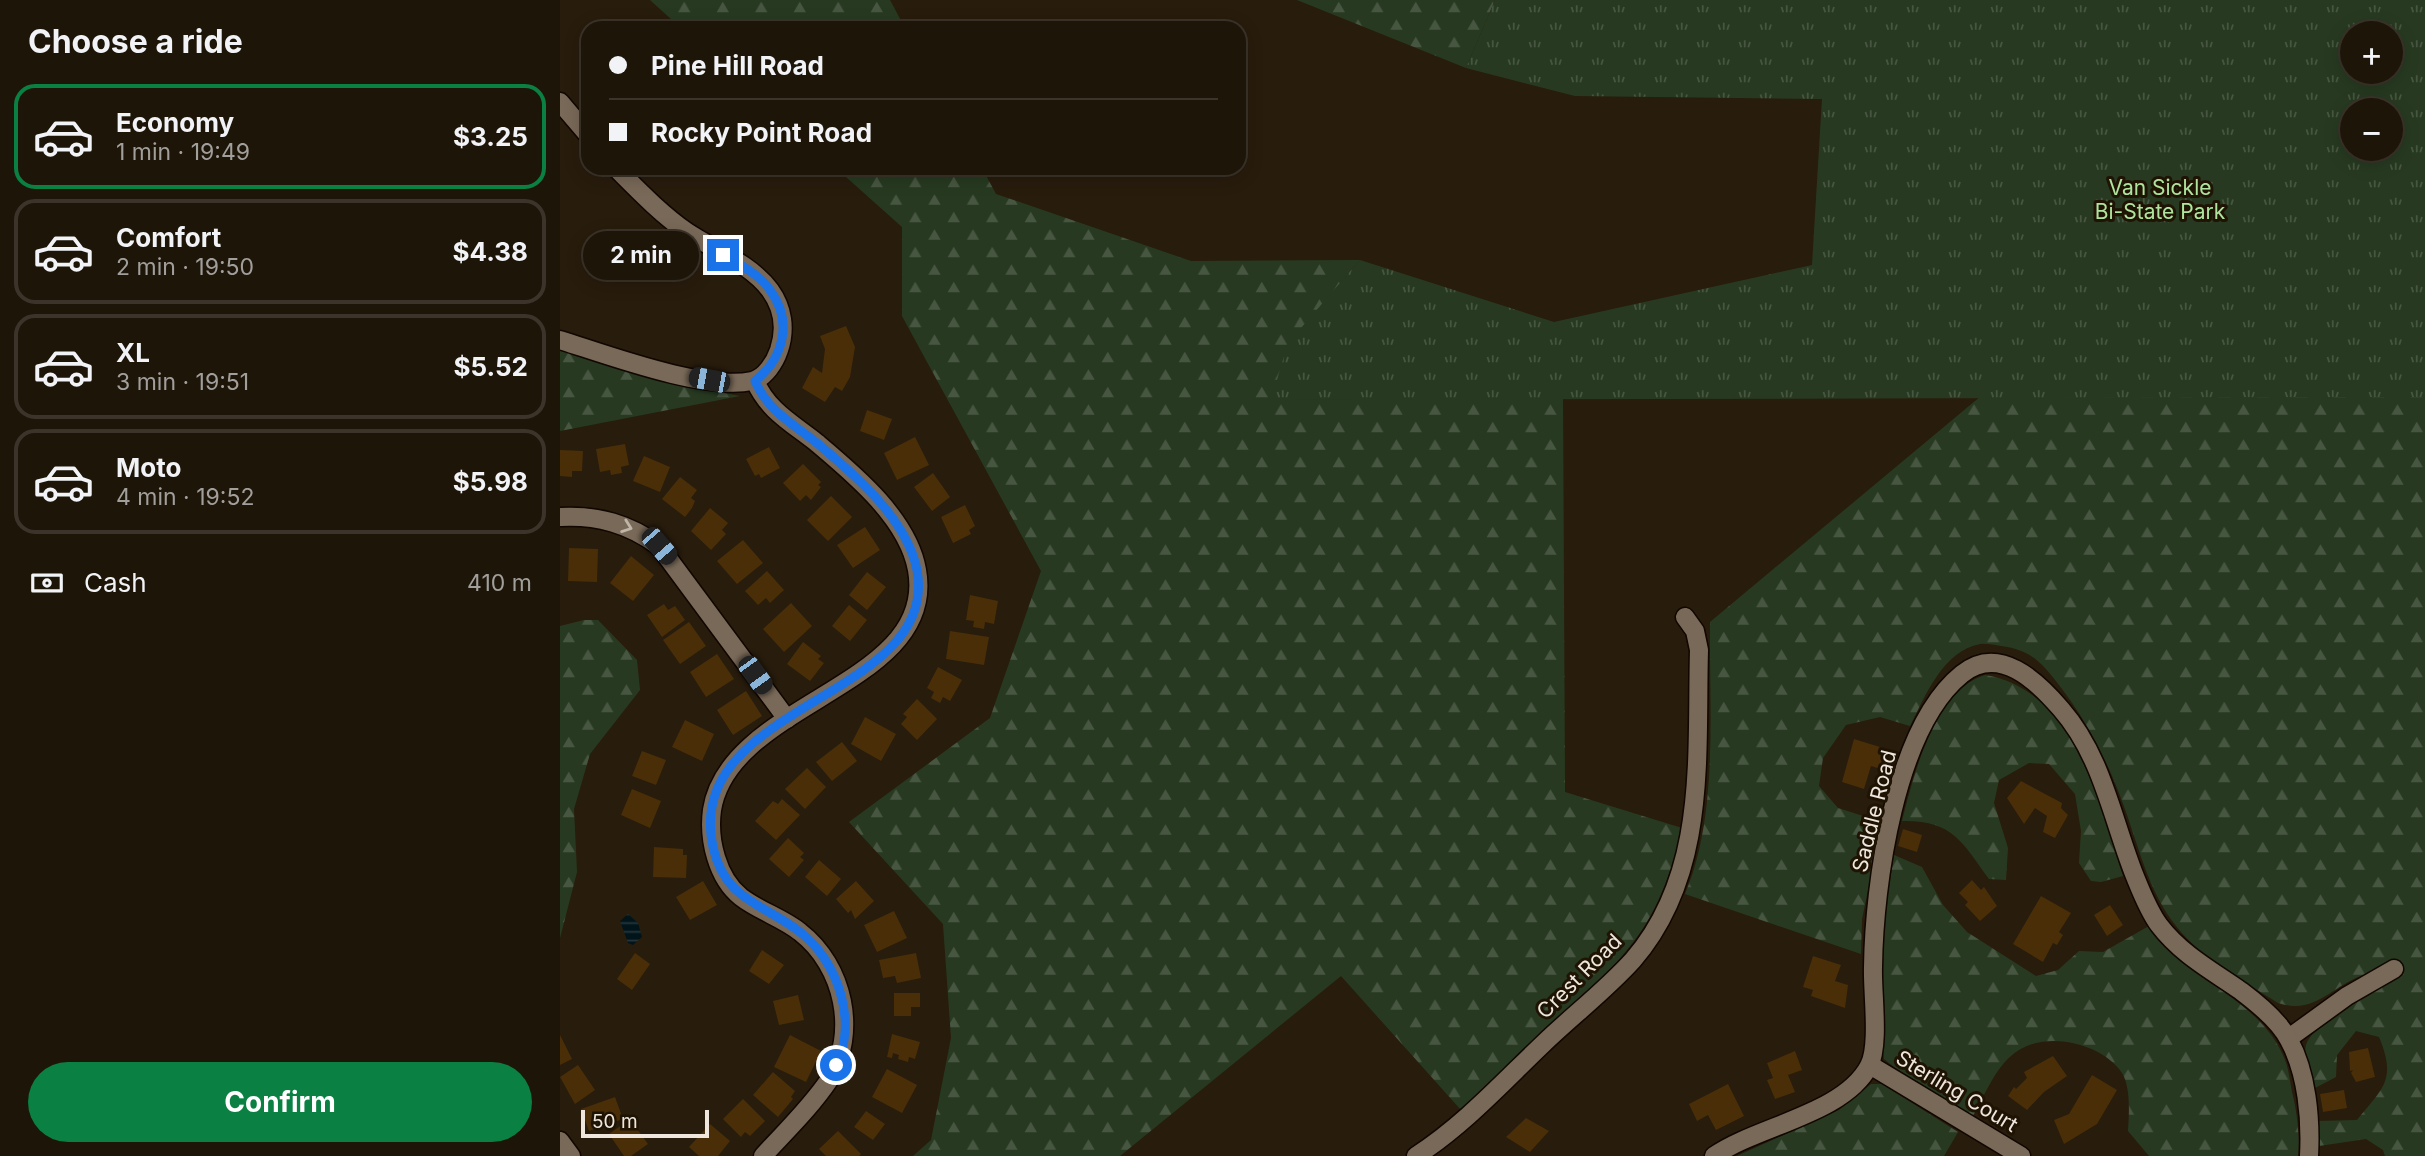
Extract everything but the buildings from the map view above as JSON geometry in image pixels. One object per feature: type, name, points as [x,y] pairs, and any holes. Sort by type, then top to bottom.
[{"type":"street","points":[[560,102],[581,127]]},
{"type":"street","points":[[560,340],[676,374],[709,380],[755,381],[767,371],[778,354],[784,335],[782,313],[770,289],[751,271],[685,230],[624,175]]},
{"type":"street","points":[[755,381],[769,406],[816,443],[883,508],[906,538],[917,571],[916,603],[906,631],[881,656],[787,719],[735,759],[720,780],[712,811],[713,845],[722,872],[739,896],[801,932],[823,957],[837,983],[845,1011],[843,1050],[828,1080],[763,1156]]},
{"type":"street","points":[[560,517],[610,520],[638,530],[659,546],[787,719]]},
{"type":"street","name":"Crest Road","points":[[1416,1156],[1493,1095],[1633,960],[1658,923],[1675,888],[1692,833],[1697,792],[1699,650],[1695,631],[1685,617]]},
{"type":"street","name":"Saddle Road","points":[[1870,1065],[1873,1042],[1875,908],[1898,793],[1912,749],[1931,710],[1948,685],[1969,668],[1993,662],[2017,668],[2037,683],[2064,711],[2100,773],[2125,852],[2156,921],[2176,945],[2243,992],[2289,1038],[2306,1097],[2309,1156]]},
{"type":"street","points":[[2289,1038],[2347,996],[2393,970]]},
{"type":"street","points":[[1714,1156],[1761,1130],[1835,1099],[1870,1065]]},
{"type":"street","name":"Sterling Court","points":[[1870,1065],[2021,1156]]},
{"type":"street","points":[[560,1141],[571,1156]]},
{"type":"green space","points":[[650,0],[890,0],[901,21],[673,21]]},
{"type":"green space","points":[[1297,0],[1495,0],[1466,68]]},
{"type":"green space","name":"Van Sickle Bi-State Park","points":[[1495,0],[2425,0],[2425,397],[1271,400],[1288,343],[1360,260],[1554,322],[1812,265],[1822,99],[1575,96],[1466,68]]},
{"type":"green space","points":[[844,175],[986,175],[996,194],[1191,261],[1360,260],[1289,343],[1272,400],[1563,397],[1565,792],[1682,828],[1664,887],[1651,915],[1634,941],[1573,1008],[1461,1110],[1341,976],[1120,1156],[913,1156],[931,1140],[951,1038],[943,924],[849,822],[990,718],[1041,571],[902,316],[902,227]]},
{"type":"green space","points":[[560,350],[665,382],[740,396],[560,431]]},
{"type":"green space","points":[[1981,396],[2425,397],[2425,1156],[2385,1156],[2383,1150],[2366,1139],[2319,1146],[2317,1121],[2357,1120],[2380,1091],[2387,1074],[2387,1064],[2379,1037],[2356,1031],[2337,1055],[2336,1077],[2313,1089],[2307,1067],[2306,1045],[2316,1031],[2334,1016],[2371,994],[2363,975],[2312,1003],[2291,1006],[2278,1003],[2238,978],[2187,939],[2158,898],[2116,786],[2087,727],[2047,670],[2034,658],[2020,651],[1985,644],[1967,648],[1937,676],[1910,726],[1880,717],[1846,725],[1823,758],[1819,786],[1838,808],[1882,822],[1862,919],[1861,954],[1685,894],[1696,863],[1708,795],[1711,725],[1710,622]]},
{"type":"green space","points":[[584,620],[598,620],[637,660],[640,690],[590,754],[574,809],[577,872],[560,938],[560,626]]},
{"type":"green space","points":[[1985,675],[2015,685],[2041,702],[2061,726],[2078,753],[2092,784],[2123,876],[2101,882],[2091,881],[2079,863],[2081,831],[2075,794],[2049,764],[2029,763],[1999,780],[1994,803],[2008,848],[2006,880],[1989,879],[1963,844],[1945,829],[1933,824],[1902,821],[1920,758],[1940,715],[1968,684]]},
{"type":"green space","points":[[1894,855],[1922,867],[1943,905],[1967,932],[2036,976],[2058,970],[2079,951],[2103,952],[2149,926],[2164,945],[2182,961],[2259,1020],[2274,1039],[2288,1072],[2298,1124],[2298,1156],[2149,1156],[2128,1131],[2128,1093],[2122,1073],[2102,1054],[2075,1044],[2045,1042],[2031,1044],[2019,1050],[1998,1071],[1973,1116],[1894,1067],[1884,1059],[1882,1044],[1884,918]]},
{"type":"green space","points":[[1871,1084],[1882,1084],[1958,1132],[1944,1156],[1737,1156],[1839,1110]]},
{"type":"shaded area","points":[[628,914],[638,923],[642,937],[633,945],[628,943],[620,921]]},
{"type":"route","points":[[723,255],[751,271],[770,289],[782,313],[784,335],[778,354],[767,371],[755,381],[760,393],[769,406],[816,443],[883,508],[906,538],[917,571],[916,603],[906,631],[881,656],[787,719],[735,759],[720,780],[712,811],[713,845],[722,872],[739,896],[801,932],[823,957],[837,983],[845,1011],[843,1050],[836,1065]]}]
